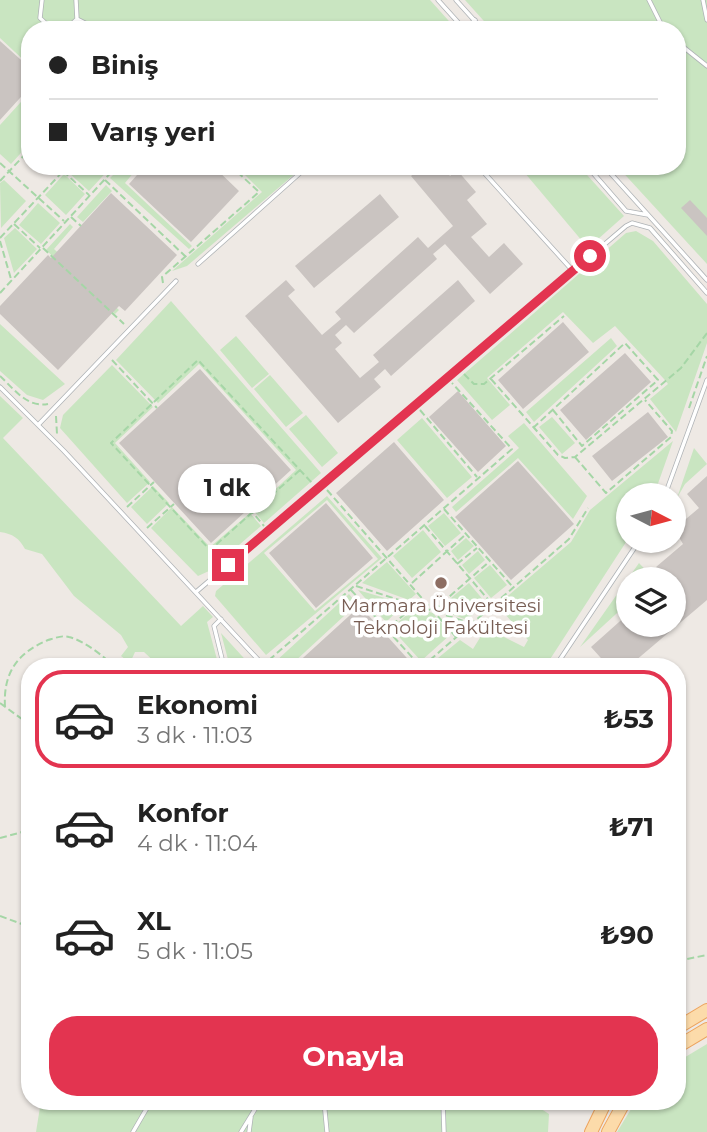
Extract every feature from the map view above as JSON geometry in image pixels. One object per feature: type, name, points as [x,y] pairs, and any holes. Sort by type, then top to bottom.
[{"type":"main road","points":[[686,1023],[707,1010]]},
{"type":"main road","points":[[686,1042],[707,1029]]},
{"type":"main road","points":[[592,1132],[602,1110]]},
{"type":"main road","points":[[608,1132],[620,1110]]},
{"type":"lane","points":[[42,0],[40,18],[43,21]]},
{"type":"lane","points":[[76,0],[78,19]]},
{"type":"lane","points":[[438,0],[456,21]]},
{"type":"lane","points":[[456,0],[475,20]]},
{"type":"lane","points":[[649,0],[660,21]]},
{"type":"lane","points":[[703,0],[707,20]]},
{"type":"lane","points":[[78,19],[82,21]]},
{"type":"lane","points":[[686,49],[707,65]]},
{"type":"lane","points":[[198,264],[299,175]]},
{"type":"lane","points":[[486,175],[573,271]]},
{"type":"lane","points":[[595,175],[626,211],[648,215]]},
{"type":"lane","points":[[612,175],[707,280]]},
{"type":"lane","points":[[196,593],[625,226],[641,224],[650,228],[707,293]]},
{"type":"lane","points":[[38,425],[176,281]]},
{"type":"lane","points":[[669,483],[707,380]]},
{"type":"lane","points":[[0,387],[259,658]]},
{"type":"lane","points":[[561,658],[631,553]]},
{"type":"lane","points":[[221,619],[214,626],[222,658]]},
{"type":"lane","points":[[133,1132],[146,1110]]},
{"type":"lane","points":[[241,1132],[255,1110]]},
{"type":"lane","points":[[325,1110],[327,1132]]},
{"type":"lane","points":[[443,1110],[444,1132]]},
{"type":"lane","points":[[249,1132],[252,1115]]},
{"type":"path","points":[[0,181],[21,158]]},
{"type":"path","points":[[0,163],[65,222]]},
{"type":"path","points":[[12,280],[0,239],[59,175]]},
{"type":"path","points":[[68,175],[90,195]]},
{"type":"path","points":[[0,293],[109,175]]},
{"type":"path","points":[[170,277],[163,285],[162,277],[259,192],[241,175]]},
{"type":"path","points":[[104,180],[186,256]]},
{"type":"path","points":[[71,216],[81,226]]},
{"type":"path","points":[[14,224],[124,324]]},
{"type":"path","points":[[459,368],[474,384],[484,384],[564,316]]},
{"type":"path","points":[[120,332],[129,322]]},
{"type":"path","points":[[491,379],[558,455],[565,458],[575,457],[681,368],[707,332]]},
{"type":"path","points":[[533,428],[625,343],[658,380],[582,446],[553,410]]},
{"type":"path","points":[[105,363],[114,353]]},
{"type":"path","points":[[111,359],[157,408]]},
{"type":"path","points":[[300,470],[210,550],[111,443],[198,360],[300,470],[312,483]]},
{"type":"path","points":[[0,376],[33,404],[54,401]]},
{"type":"path","points":[[272,658],[512,449],[452,382]]},
{"type":"path","points":[[575,457],[606,493],[671,437],[672,431],[644,400]]},
{"type":"path","points":[[419,410],[478,478]]},
{"type":"path","points":[[58,411],[54,421],[60,439]]},
{"type":"path","points":[[310,489],[321,480]]},
{"type":"path","points":[[127,507],[154,482]]},
{"type":"path","points":[[322,491],[332,482]]},
{"type":"path","points":[[327,490],[457,637]]},
{"type":"path","points":[[153,538],[145,528],[174,504]]},
{"type":"path","points":[[249,508],[264,526]]},
{"type":"path","points":[[444,508],[512,586]]},
{"type":"path","points":[[432,658],[569,539],[588,508]]},
{"type":"path","points":[[261,533],[271,524]]},
{"type":"path","points":[[424,525],[492,604]]},
{"type":"path","points":[[411,584],[466,534]]},
{"type":"path","points":[[457,564],[478,547]]},
{"type":"path","points":[[433,611],[490,561]]},
{"type":"path","points":[[355,586],[471,623]]},
{"type":"path","points":[[351,589],[414,658]]},
{"type":"path","points":[[384,632],[423,598]]},
{"type":"path","points":[[5,707],[4,687],[13,662],[37,645],[61,636],[83,643],[103,658]]},
{"type":"path","points":[[0,703],[21,719]]},
{"type":"path","points":[[0,838],[21,832]]},
{"type":"path","points":[[0,916],[21,924]]},
{"type":"path","points":[[686,959],[707,955]]},
{"type":"green space","points":[[0,0],[430,0],[449,21],[21,21],[21,58],[0,38]]},
{"type":"green space","points":[[465,0],[707,0],[707,264],[625,175],[686,175],[686,21],[484,21]]},
{"type":"green space","points":[[21,102],[21,153],[11,164],[0,154],[0,125]]},
{"type":"green space","points":[[63,175],[85,194],[66,215],[45,195]]},
{"type":"green space","points":[[71,175],[104,175],[89,191]]},
{"type":"green space","points":[[113,175],[132,175],[125,183],[192,246],[189,249],[110,178]]},
{"type":"green space","points":[[245,175],[293,175],[187,266],[172,271],[262,192]]},
{"type":"green space","points":[[527,175],[587,175],[624,216],[588,248]]},
{"type":"green space","points":[[4,180],[26,201],[1,228],[0,183]]},
{"type":"green space","points":[[106,185],[112,191],[83,222],[77,217]]},
{"type":"green space","points":[[38,203],[60,223],[41,244],[19,225]]},
{"type":"green space","points":[[70,224],[73,227],[54,249],[119,310],[115,314],[46,250]]},
{"type":"green space","points":[[15,228],[37,249],[14,273],[4,238]]},
{"type":"green space","points":[[636,231],[653,241],[707,304],[707,343],[676,432],[650,399],[668,384],[615,326],[593,343],[563,312],[487,378],[510,405],[492,420],[457,380],[626,233]]},
{"type":"green space","points":[[171,301],[321,473],[264,523],[253,510],[296,470],[199,364],[158,403],[116,360]]},
{"type":"green space","points":[[0,324],[65,384],[43,400],[27,395],[0,371]]},
{"type":"green space","points":[[236,336],[269,374],[252,388],[220,350]]},
{"type":"green space","points":[[611,338],[617,346],[534,422],[526,412]]},
{"type":"green space","points":[[112,365],[153,407],[115,443],[150,482],[127,503],[60,428],[63,415]]},
{"type":"green space","points":[[270,375],[303,413],[286,427],[254,389]]},
{"type":"green space","points":[[0,396],[23,418],[3,438],[181,626],[203,606],[213,617],[207,622],[217,658],[150,658],[144,652],[135,652],[132,658],[124,658],[121,656],[128,647],[121,635],[74,596],[42,554],[25,549],[15,537],[0,532]]},
{"type":"green space","points":[[306,415],[338,453],[322,467],[289,429]]},
{"type":"green space","points":[[552,417],[575,443],[562,454],[539,427]]},
{"type":"green space","points":[[422,418],[472,477],[447,498],[397,440]]},
{"type":"green space","points":[[524,423],[587,496],[573,519],[518,458],[456,512],[452,507],[519,448],[508,436]]},
{"type":"green space","points":[[673,441],[658,483],[622,483]]},
{"type":"green space","points":[[694,448],[707,464],[686,483],[682,483]]},
{"type":"green space","points":[[153,486],[169,503],[147,524],[131,507]]},
{"type":"green space","points":[[616,488],[616,553],[619,553],[551,658],[438,658],[460,640],[473,649],[486,628],[524,647],[528,640],[497,605],[571,542],[590,510]]},
{"type":"green space","points":[[327,496],[382,558],[266,655],[215,596],[216,591]],"holes":[[[327,500],[378,559],[315,611],[264,553]]]},
{"type":"green space","points":[[172,507],[210,547],[250,513],[261,526],[209,571],[198,576],[151,528]]},
{"type":"green space","points":[[444,513],[461,533],[445,546],[428,526]]},
{"type":"green space","points":[[423,530],[441,552],[412,578],[393,556]]},
{"type":"green space","points":[[466,538],[474,546],[458,560],[451,551]]},
{"type":"green space","points":[[478,551],[485,560],[469,574],[462,565]]},
{"type":"green space","points":[[387,562],[416,594],[409,600],[362,583]]},
{"type":"green space","points":[[490,565],[507,585],[491,598],[474,578]]},
{"type":"green space","points":[[469,583],[485,602],[467,620],[438,609]]},
{"type":"green space","points":[[358,590],[405,604],[386,622]]},
{"type":"green space","points":[[349,594],[357,604],[298,658],[279,658]]},
{"type":"green space","points":[[616,596],[616,614],[580,647]]},
{"type":"green space","points":[[415,608],[433,613],[451,634],[424,658],[418,658],[391,628]]},
{"type":"green space","points":[[221,633],[244,658],[228,658]]},
{"type":"green space","points":[[707,1044],[707,1132],[617,1132],[630,1110],[686,1110],[686,1057]]},
{"type":"green space","points":[[40,1110],[543,1110],[549,1114],[548,1132],[36,1132]]},
{"type":"building","points":[[0,41],[21,60],[21,97],[0,120]]},
{"type":"building","points":[[137,175],[222,175],[239,191],[191,242],[129,184]]},
{"type":"building","points":[[461,175],[476,192],[467,200],[487,224],[471,237],[489,257],[504,243],[523,264],[490,294],[445,244],[433,254],[437,259],[354,333],[346,325],[335,335],[342,343],[335,349],[360,378],[379,362],[373,355],[458,280],[475,301],[391,376],[385,369],[374,379],[381,387],[338,423],[245,316],[286,280],[295,290],[288,296],[322,335],[341,319],[335,312],[418,237],[428,248],[453,226],[411,176]]},
{"type":"building","points":[[111,193],[177,255],[125,311],[119,306],[58,370],[0,314],[0,306],[48,255],[51,258]]},
{"type":"building","points":[[380,194],[399,217],[314,288],[295,266]]},
{"type":"building","points":[[690,200],[707,218],[707,236],[681,208]]},
{"type":"building","points":[[563,322],[589,352],[523,409],[498,380]]},
{"type":"building","points":[[625,353],[651,382],[586,440],[560,410]]},
{"type":"building","points":[[200,369],[291,470],[211,543],[119,443]]},
{"type":"building","points":[[458,391],[506,446],[478,472],[429,417]]},
{"type":"building","points":[[648,412],[668,437],[612,481],[592,456]]},
{"type":"building","points":[[394,442],[444,500],[387,551],[336,493]]},
{"type":"building","points":[[518,461],[574,524],[511,580],[455,517]]},
{"type":"building","points":[[707,476],[707,600],[686,618],[686,567],[656,567],[672,553],[686,553],[686,519],[699,508],[687,494]]},
{"type":"building","points":[[326,503],[373,558],[316,608],[269,553]]},
{"type":"building","points":[[360,606],[407,658],[303,658]]},
{"type":"building","points":[[616,625],[616,637],[663,637],[639,658],[601,658],[591,647]]},
{"type":"place","name":"Marmara Üniversitesi Teknoloji Fakültesi","points":[[441,583]]},
{"type":"route","points":[[228,565],[590,256]]}]
